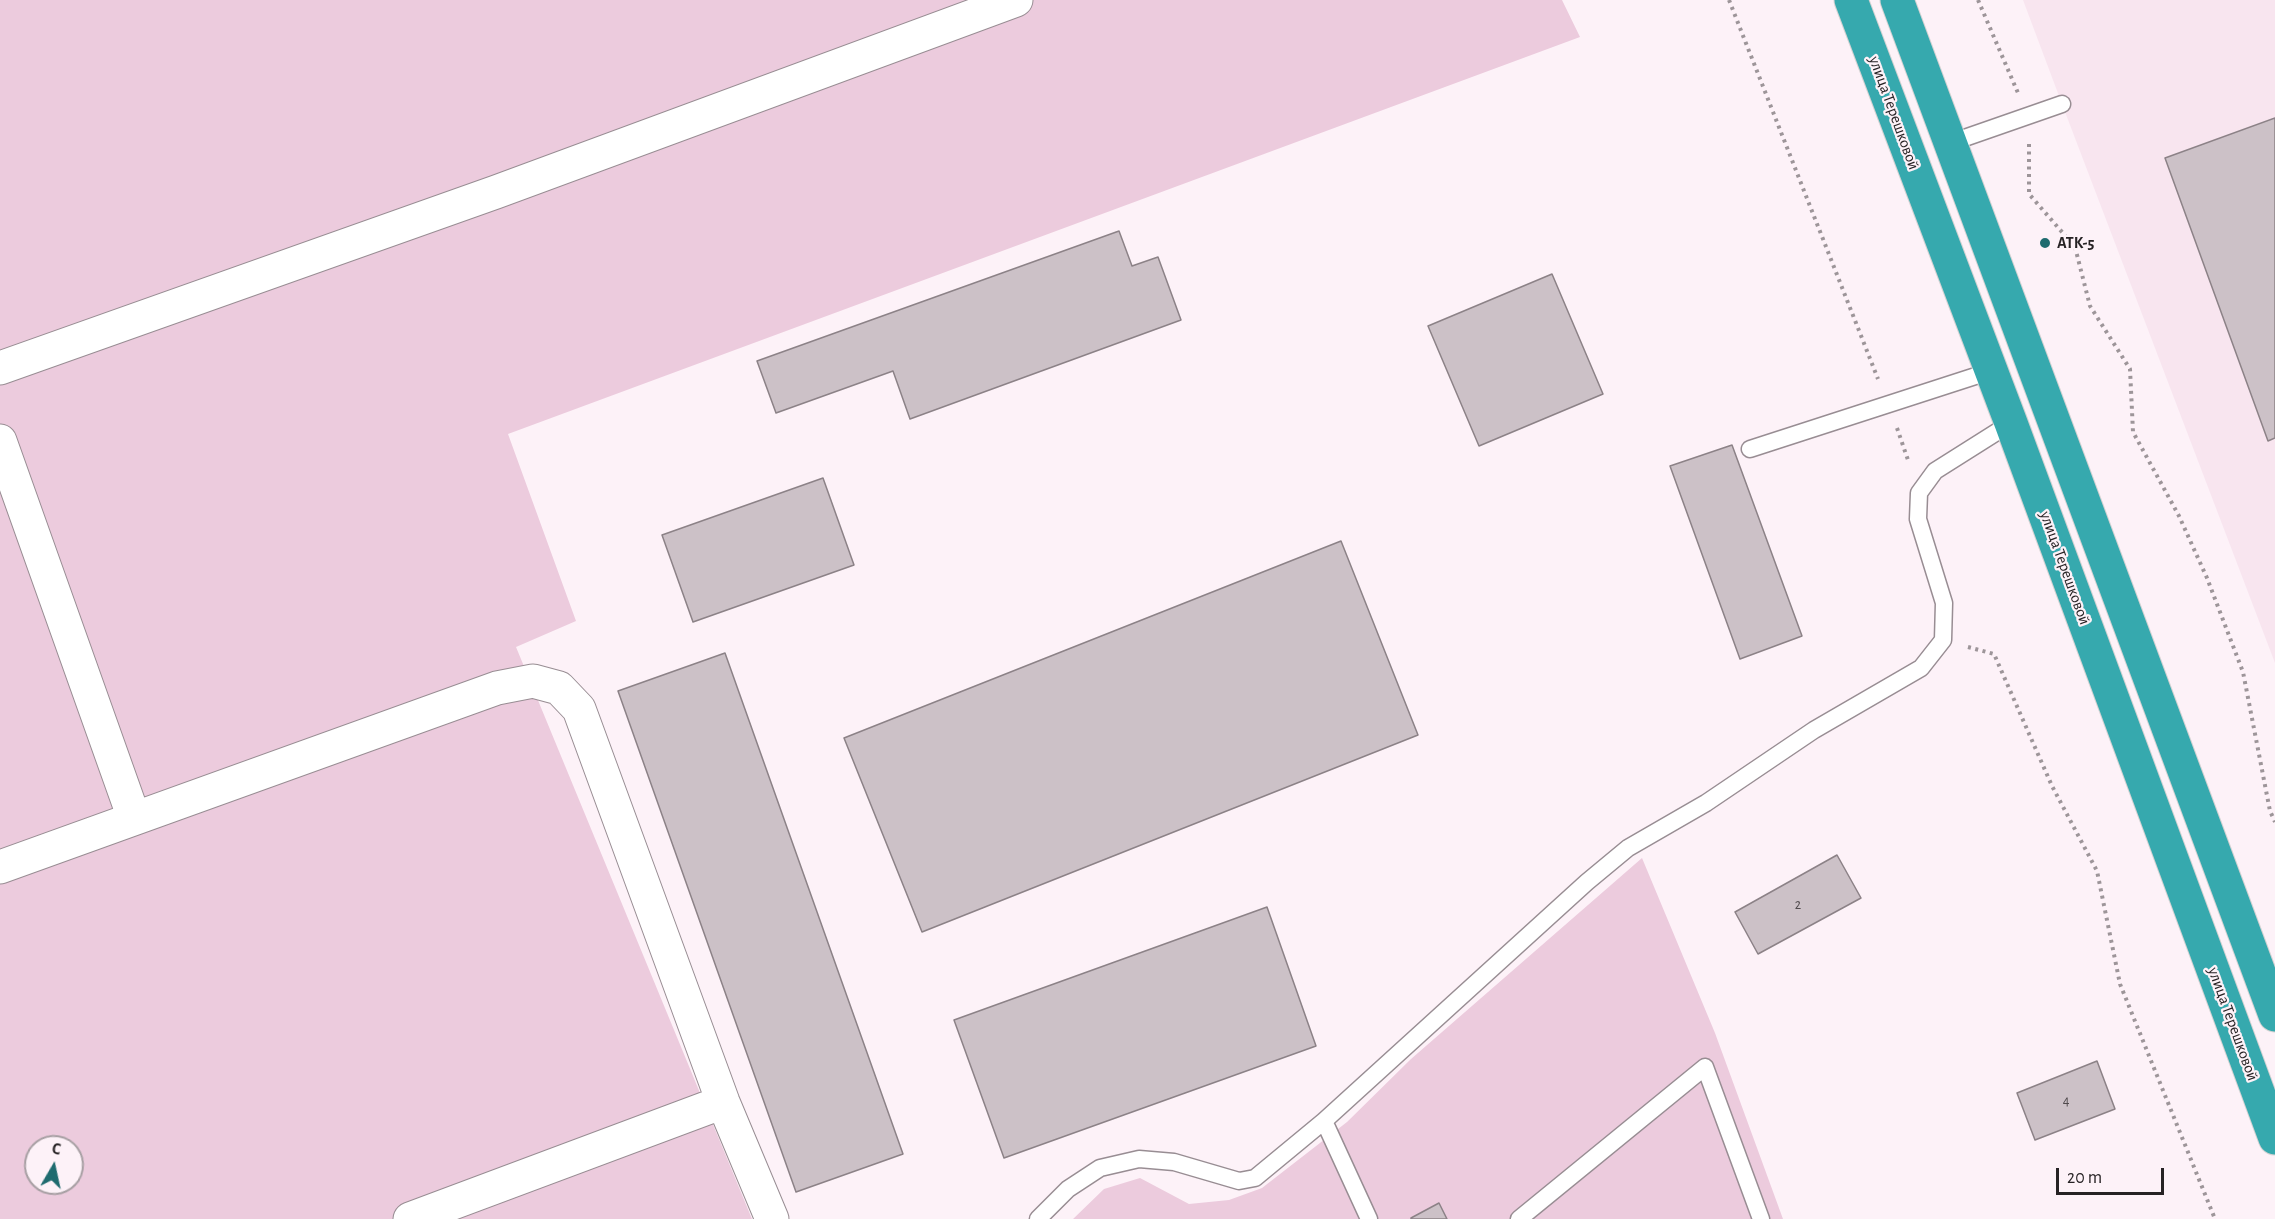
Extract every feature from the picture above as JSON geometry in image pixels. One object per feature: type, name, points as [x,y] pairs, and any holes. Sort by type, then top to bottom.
[{"type":"highway","name":"улица Терешковой","points":[[1851,0],[2011,423],[2275,1138]]},
{"type":"highway","points":[[1897,0],[2275,1015]]},
{"type":"street","points":[[0,368],[495,192],[1016,0]]},
{"type":"street","points":[[0,441],[134,818]]},
{"type":"street","points":[[0,867],[497,688],[533,681],[559,688],[579,709],[723,1102],[772,1219]]},
{"type":"street","points":[[410,1219],[723,1102]]},
{"type":"lane","points":[[1950,142],[2062,104]]},
{"type":"lane","points":[[1750,449],[1991,371]]},
{"type":"lane","points":[[1038,1219],[1068,1189],[1100,1168],[1139,1160],[1174,1162],[1239,1181],[1255,1178],[1324,1121],[1587,882],[1628,848],[1706,803],[1814,730],[1921,668],[1943,640],[1944,603],[1918,519],[1919,493],[1935,471],[2011,423]]},
{"type":"lane","points":[[1519,1219],[1705,1068],[1761,1219]]},
{"type":"lane","points":[[1324,1121],[1369,1219]]},
{"type":"path","points":[[1729,0],[1888,404],[1919,493]]},
{"type":"path","points":[[1978,0],[2027,115],[2031,158],[2029,194],[2075,247],[2090,306],[2130,369],[2133,432],[2189,537],[2243,672],[2270,811],[2275,822]]},
{"type":"path","points":[[1943,640],[1994,654],[2052,786],[2097,871],[2120,984],[2215,1219]]},
{"type":"shaded area","points":[[0,0],[1562,0],[1580,37],[508,434],[576,621],[516,647],[752,1219],[0,1219]]},
{"type":"shaded area","points":[[2023,0],[2275,0],[2275,663],[2062,104]]},
{"type":"shaded area","points":[[1642,858],[1715,1033],[1783,1219],[1073,1219],[1104,1189],[1140,1178],[1189,1204],[1229,1200],[1262,1188],[1347,1122],[1411,1059]]},
{"type":"building","points":[[2275,118],[2275,438],[2268,441],[2165,158]]},
{"type":"building","points":[[1119,231],[1132,266],[1158,257],[1181,320],[910,419],[893,371],[776,413],[757,361]]},
{"type":"building","points":[[1552,274],[1603,394],[1479,446],[1428,326]]},
{"type":"building","points":[[1732,445],[1802,636],[1740,659],[1670,466]]},
{"type":"building","points":[[823,478],[854,565],[693,622],[662,535]]},
{"type":"building","points":[[1341,541],[1418,735],[922,932],[844,738]]},
{"type":"building","points":[[725,653],[903,1154],[796,1192],[618,691]]},
{"type":"building","points":[[1837,855],[1861,898],[1758,954],[1735,912]]},
{"type":"building","points":[[1267,907],[1316,1046],[1004,1158],[954,1020]]},
{"type":"building","points":[[2097,1061],[2115,1109],[2035,1140],[2017,1093]]},
{"type":"building","points":[[1439,1203],[1447,1219],[1411,1219],[1411,1218]]},
{"type":"place","name":"АТК-5","points":[[2045,243]]}]
